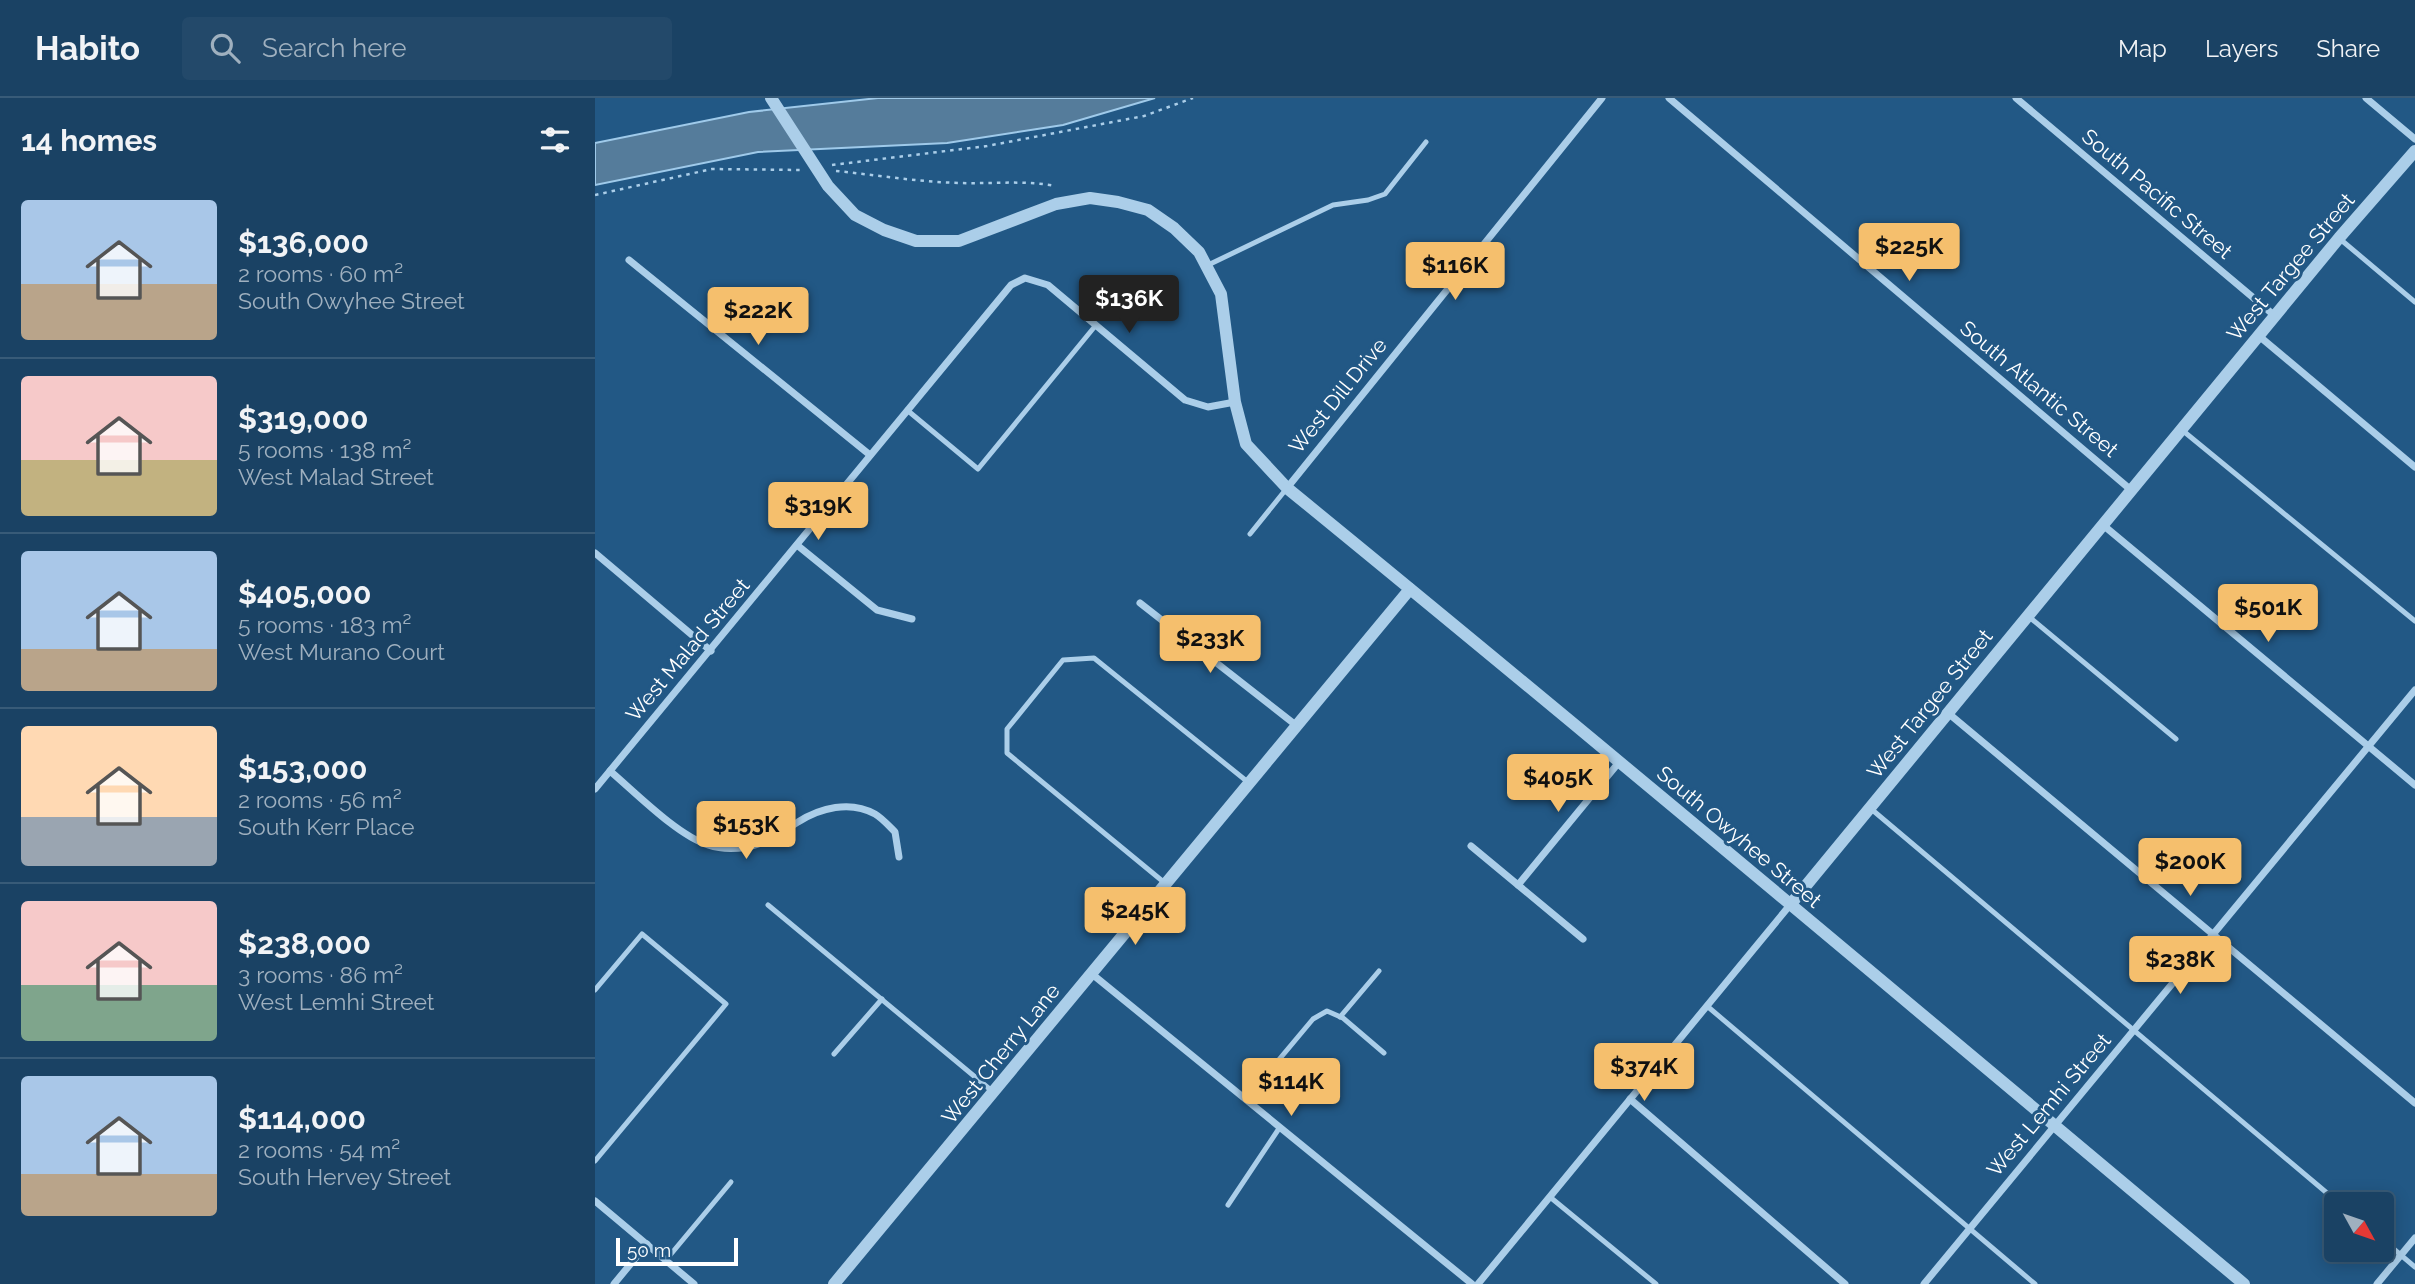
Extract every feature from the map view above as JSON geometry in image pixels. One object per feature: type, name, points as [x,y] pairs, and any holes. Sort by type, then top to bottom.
[{"type":"street","name":"South Owyhee Street","points":[[771,98],[828,186],[855,215],[884,230],[916,241],[959,241],[1056,204],[1090,198],[1148,210],[1174,228],[1199,253],[1221,294],[1235,402],[1246,444],[1286,488],[1620,761],[2244,1284]]},
{"type":"street","name":"West Dill Drive","points":[[1286,488],[1602,98]]},
{"type":"street","name":"South Atlantic Street","points":[[1669,98],[2131,490]]},
{"type":"street","name":"South Pacific Street","points":[[2016,98],[2275,316]]},
{"type":"street","points":[[2366,98],[2415,139]]},
{"type":"street","name":"West Targee Street","points":[[1478,1284],[2339,238],[2415,151]]},
{"type":"street","points":[[629,260],[870,455]]},
{"type":"street","name":"West Malad Street","points":[[595,789],[1011,285],[1025,278],[1048,285],[1096,326]]},
{"type":"street","points":[[1096,326],[1185,400],[1208,407],[1235,402]]},
{"type":"street","points":[[2259,336],[2415,467]]},
{"type":"street","points":[[2103,524],[2415,785]]},
{"type":"street","points":[[797,545],[877,610],[912,619]]},
{"type":"street","points":[[595,553],[711,651]]},
{"type":"street","name":"West Cherry Lane","points":[[834,1284],[1410,589]]},
{"type":"street","points":[[1140,603],[1297,726]]},
{"type":"street","name":"West Lemhi Street","points":[[1924,1284],[2415,690]]},
{"type":"street","points":[[1948,713],[2415,1103]]},
{"type":"street","points":[[1518,885],[1620,761]]},
{"type":"street","points":[[610,771],[685,834],[707,845],[728,849],[753,846],[774,838],[822,810],[842,806],[875,814],[895,832],[899,857]]},
{"type":"street","points":[[1471,846],[1583,939]]},
{"type":"street","points":[[1092,974],[1472,1284]]},
{"type":"street","points":[[1630,1099],[1845,1284]]},
{"type":"street","points":[[595,1201],[694,1284]]},
{"type":"street","points":[[2377,1284],[2415,1238]]},
{"type":"street","points":[[614,1284],[647,1244]]},
{"type":"lane","points":[[1206,266],[1333,205],[1368,200],[1385,194],[1426,142]]},
{"type":"lane","points":[[2339,238],[2415,302]]},
{"type":"lane","points":[[908,410],[978,469],[1096,326]]},
{"type":"lane","points":[[2182,430],[2415,621]]},
{"type":"lane","points":[[1250,534],[1286,488]]},
{"type":"lane","points":[[2028,616],[2176,739]]},
{"type":"lane","points":[[1166,884],[1007,753],[1007,729],[1063,660],[1094,658],[1249,783]]},
{"type":"lane","points":[[1870,808],[2326,1192]]},
{"type":"lane","points":[[768,905],[994,1093]]},
{"type":"lane","points":[[595,990],[642,934],[726,1004],[595,1161]]},
{"type":"lane","points":[[1340,1017],[1379,971]]},
{"type":"lane","points":[[834,1054],[882,999]]},
{"type":"lane","points":[[1707,1006],[2035,1284]]},
{"type":"lane","points":[[1246,1100],[1313,1019],[1327,1011],[1340,1017],[1384,1053]]},
{"type":"lane","points":[[1228,1205],[1280,1127]]},
{"type":"lane","points":[[666,1260],[731,1182]]},
{"type":"lane","points":[[1549,1197],[1656,1284]]},
{"type":"lane","points":[[2394,1249],[2415,1267]]},
{"type":"path","points":[[595,195],[712,169],[800,170],[986,146],[1145,116],[1193,98]]},
{"type":"path","points":[[836,171],[927,181],[1034,182],[1056,186]]},
{"type":"water","points":[[878,98],[1155,98],[1063,125],[947,143],[758,152],[595,185],[595,143],[749,112]]}]
